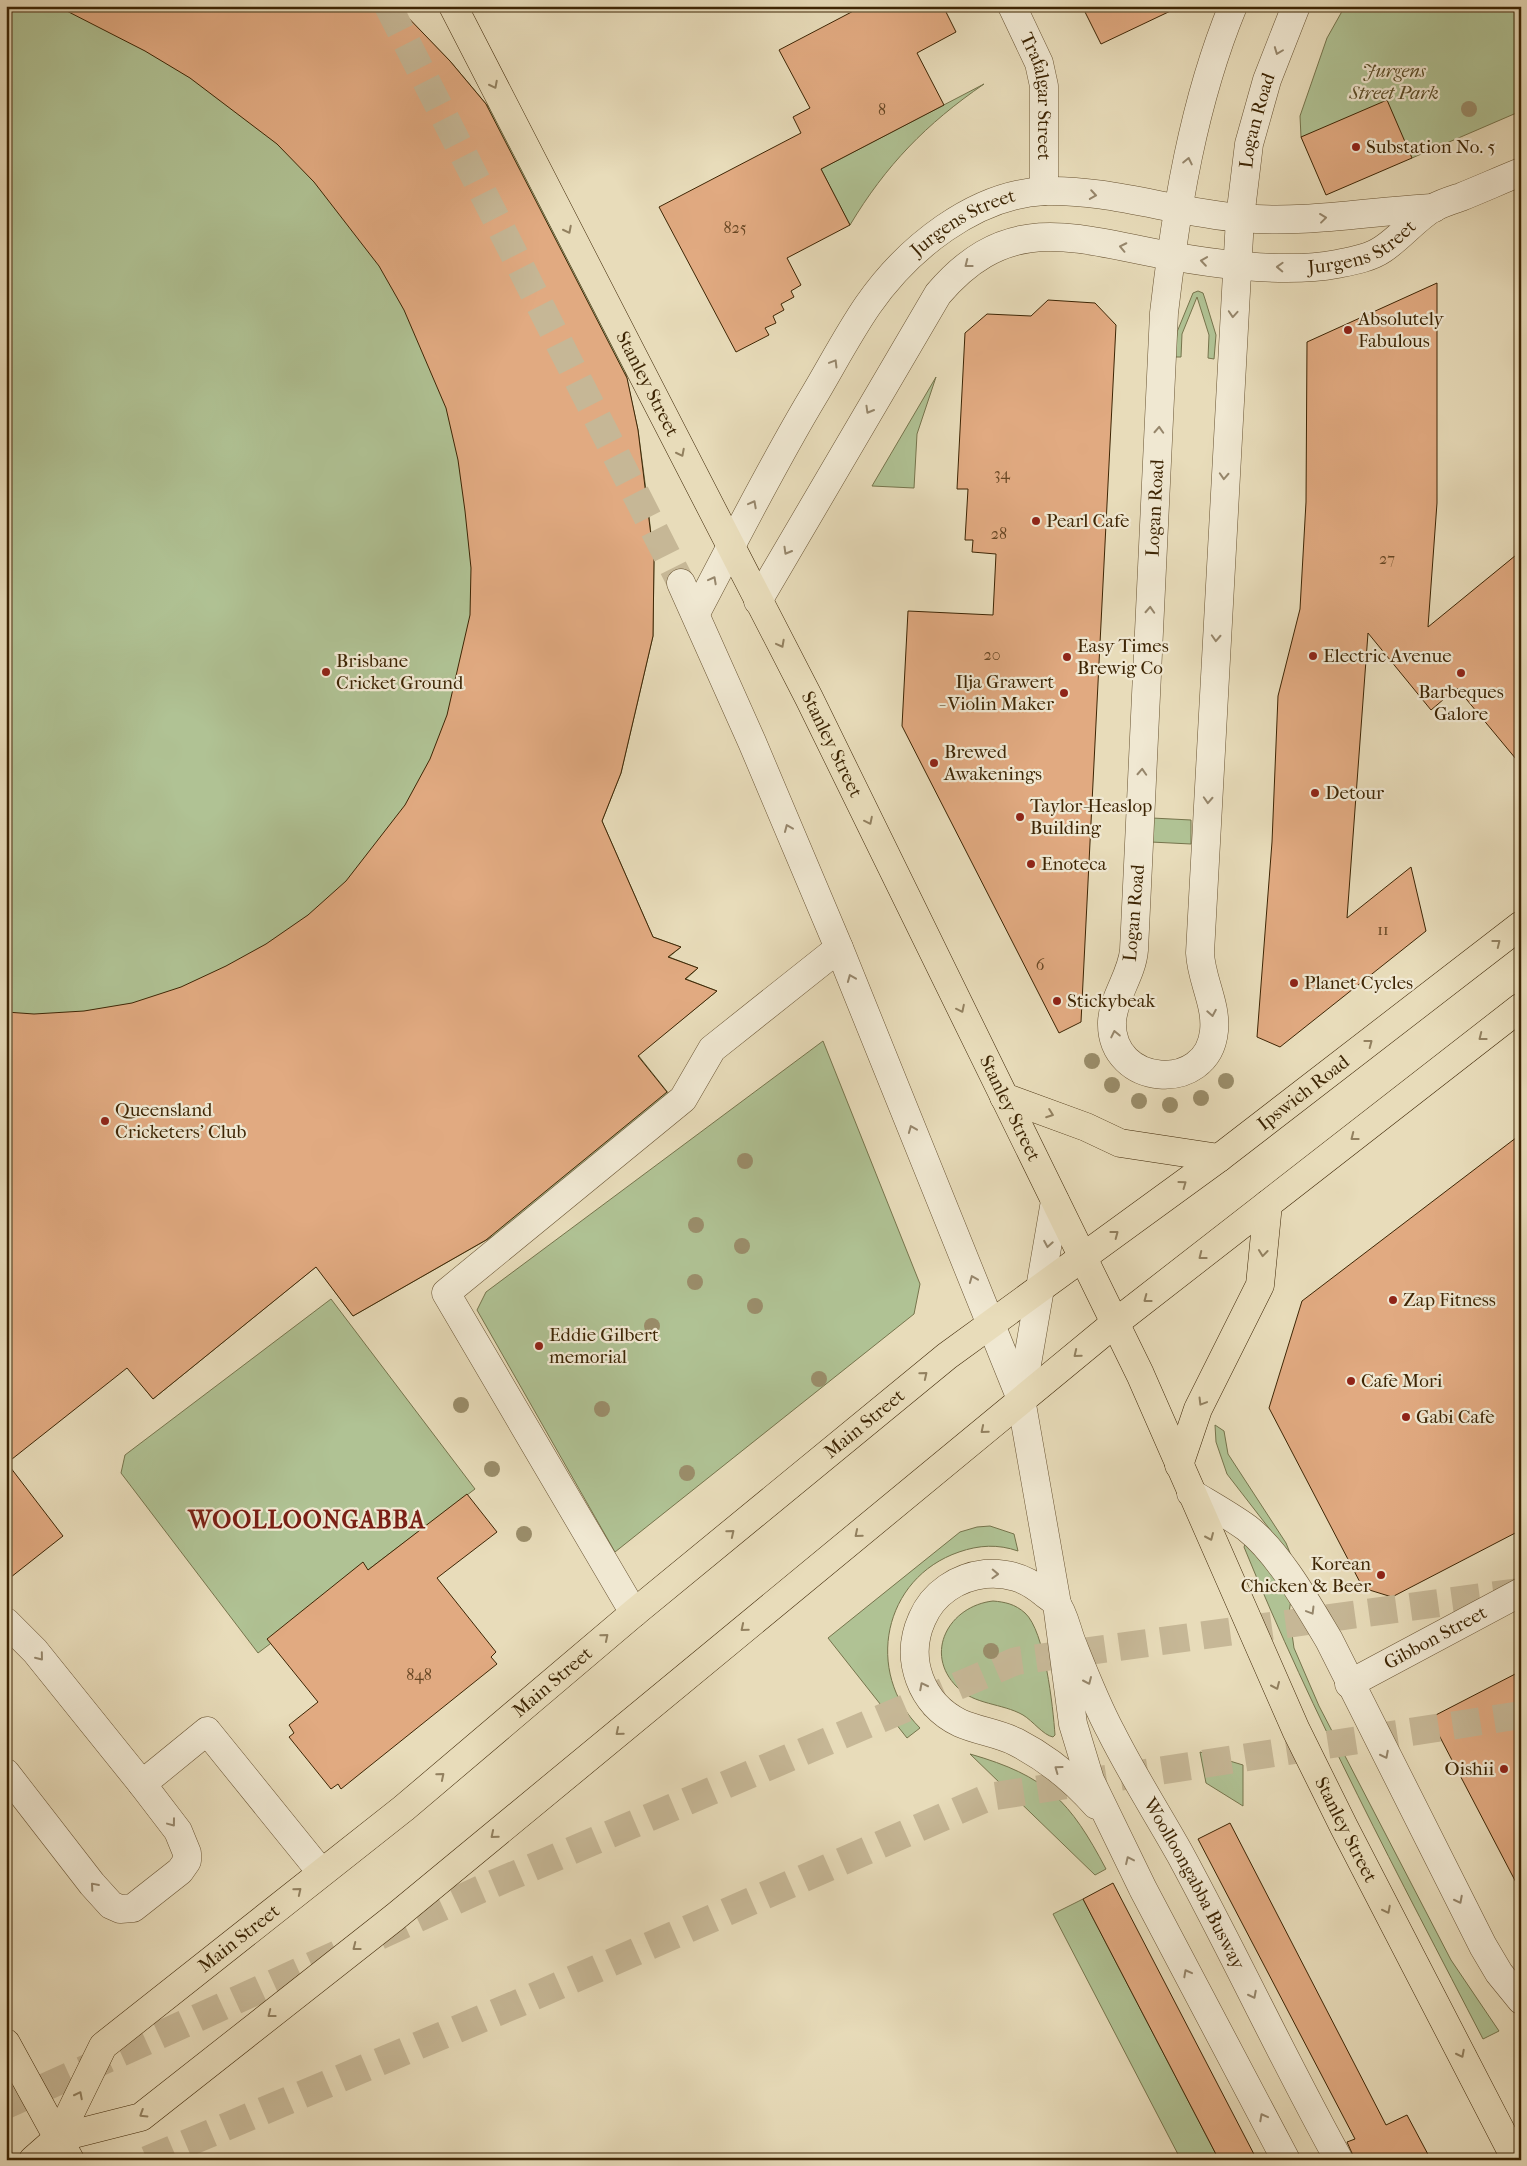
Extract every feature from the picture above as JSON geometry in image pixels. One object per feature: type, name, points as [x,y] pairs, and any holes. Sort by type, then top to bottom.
[{"type":"main road","name":"Stanley Street","points":[[453,6],[809,698],[1115,1323],[1296,1730],[1516,2160]]},
{"type":"main road","name":"Ipswich Road","points":[[1083,1258],[1220,1158],[1521,925]]},
{"type":"main road","points":[[1115,1323],[1521,1007]]},
{"type":"main road","points":[[1004,1097],[1086,1127],[1120,1143],[1220,1158]]},
{"type":"main road","points":[[1179,1465],[1198,1409],[1260,1285],[1268,1204]]},
{"type":"main road","name":"Main Street","points":[[64,2149],[103,2046],[404,1808],[634,1613],[947,1356],[1083,1258]]},
{"type":"main road","name":"Main Street","points":[[33,2160],[141,2117],[395,1917],[1115,1323]]},
{"type":"main road","points":[[6,2043],[64,2149]]},
{"type":"street","name":"Trafalgar Street","points":[[1012,6],[1039,63],[1044,86],[1044,191]]},
{"type":"street","name":"Logan Road","points":[[1233,6],[1200,106],[1178,208],[1164,313],[1134,950],[1133,961],[1112,1022],[1115,1039],[1122,1054],[1134,1067],[1150,1074],[1166,1076],[1184,1072],[1198,1063],[1209,1048],[1214,1032],[1213,1014],[1200,966],[1200,953],[1240,218],[1249,144],[1267,80],[1296,6]]},
{"type":"street","name":"Jurgens Street","points":[[758,601],[938,294],[954,275],[974,259],[1019,240],[1042,236],[1065,236],[1171,256],[1237,265],[1304,267],[1335,264],[1364,258],[1382,250],[1434,208],[1521,172]]},
{"type":"street","name":"Jurgens Street","points":[[696,613],[786,442],[868,305],[894,274],[922,246],[970,213],[1018,194],[1044,191],[1072,192],[1240,218],[1308,220],[1383,211],[1434,208]]},
{"type":"street","points":[[680,583],[696,613],[839,948],[991,1324]]},
{"type":"street","points":[[634,1613],[446,1292],[683,1099],[712,1048],[839,948]]},
{"type":"street","name":"Woolloongabba Busway","points":[[1021,1399],[1055,1201]]},
{"type":"street","name":"Woolloongabba Busway","points":[[991,1324],[1021,1399],[1057,1604],[1073,1724],[1090,1780],[1143,1889],[1286,2160]]},
{"type":"street","points":[[1191,1493],[1248,1529],[1270,1553],[1303,1596],[1329,1640],[1349,1684],[1483,1946],[1499,1973],[1521,2000]]},
{"type":"street","name":"Woolloongabba Busway","points":[[1115,1830],[1096,1804],[1056,1767],[1003,1736],[964,1725],[948,1716],[934,1703],[923,1688],[916,1670],[914,1652],[916,1633],[922,1616],[944,1590],[959,1581],[975,1575],[1018,1576],[1034,1585],[1057,1604],[1106,1722],[1140,1788],[1179,1852],[1339,2160]]},
{"type":"street","name":"Gibbon Street","points":[[1349,1684],[1521,1592]]},
{"type":"street","points":[[6,1622],[35,1652],[142,1784],[178,1831],[188,1857],[180,1871],[133,1908],[120,1909],[111,1905],[92,1884],[6,1773]]},
{"type":"street","points":[[142,1784],[207,1731],[321,1872]]},
{"type":"green space","name":"Brisbane Cricket Ground","points":[[6,6],[396,6],[450,61],[492,111],[622,356],[638,430],[654,560],[653,636],[621,773],[602,821],[653,937],[681,947],[669,957],[698,968],[686,979],[717,991],[638,1055],[673,1099],[532,1214],[353,1316],[327,1281],[328,1257],[153,1399],[6,1218]]},
{"type":"green space","name":"Jurgens Street Park","points":[[1345,6],[1521,6],[1521,111],[1412,158],[1301,137],[1300,116],[1327,38]]},
{"type":"green space","points":[[984,84],[944,114],[909,147],[878,183],[850,225],[821,169]]},
{"type":"green space","points":[[1198,291],[1203,293],[1216,335],[1214,359],[1208,358],[1209,335],[1197,297],[1182,334],[1181,357],[1175,357],[1177,332],[1193,293]]},
{"type":"green space","points":[[936,377],[917,434],[914,488],[872,486]]},
{"type":"green space","points":[[1152,818],[1191,820],[1191,844],[1151,842]]},
{"type":"green space","points":[[823,1041],[920,1284],[914,1314],[615,1552],[477,1310],[486,1292]]},
{"type":"green space","points":[[331,1299],[475,1489],[258,1653],[121,1473],[125,1455]]},
{"type":"green space","points":[[1215,1425],[1224,1431],[1228,1454],[1286,1543],[1292,1558],[1227,1474],[1216,1442]]},
{"type":"green space","points":[[990,1526],[1014,1534],[1018,1551],[989,1546],[959,1552],[933,1565],[913,1583],[898,1604],[890,1629],[888,1655],[892,1681],[902,1705],[920,1728],[907,1738],[828,1638],[960,1532],[977,1527]]},
{"type":"green space","points":[[1246,1542],[1248,1542],[1291,1599],[1289,1613],[1294,1648],[1319,1706],[1451,1960],[1499,2031],[1483,2039],[1328,1734],[1244,1547]]},
{"type":"green space","points":[[993,1601],[1017,1607],[1032,1622],[1043,1652],[1047,1670],[1054,1722],[1055,1735],[1053,1737],[1015,1711],[980,1701],[964,1693],[947,1674],[942,1660],[942,1646],[946,1633],[953,1621],[977,1605]]},
{"type":"green space","points":[[1200,1752],[1243,1765],[1243,1806],[1206,1783]]},
{"type":"green space","points":[[970,1754],[1019,1772],[1053,1794],[1080,1825],[1106,1869],[1095,1875]]},
{"type":"green space","points":[[1083,1899],[1219,2160],[1181,2160],[1053,1914]]},
{"type":"building","points":[[57,6],[397,6],[450,61],[486,104],[627,378],[638,430],[654,560],[653,636],[621,773],[602,821],[653,937],[681,947],[668,957],[698,968],[685,979],[717,991],[638,1056],[667,1092],[486,1240],[353,1316],[316,1267],[153,1399],[127,1368],[7,1463],[63,1536],[6,1581],[6,1012],[34,1014],[84,1011],[132,1003],[181,987],[226,966],[266,944],[308,915],[346,881],[405,805],[430,759],[447,715],[470,615],[471,568],[465,511],[458,460],[446,408],[404,310],[379,266],[314,182],[277,144],[190,78],[145,51]]},
{"type":"building","points":[[863,6],[943,6],[956,32],[917,53],[944,105],[821,169],[850,225],[787,258],[801,285],[791,291],[794,297],[781,304],[784,310],[773,316],[776,323],[765,328],[769,335],[736,352],[659,207],[801,133],[793,117],[810,108],[779,50]]},
{"type":"building","points":[[1082,6],[1181,6],[1101,44]]},
{"type":"building","name":"Substation No. 5","points":[[1387,100],[1412,158],[1326,195],[1301,137]]},
{"type":"building","points":[[1437,283],[1437,503],[1428,627],[1521,551],[1521,765],[1457,688],[1431,710],[1368,633],[1347,918],[1411,867],[1426,931],[1280,1047],[1257,1037],[1272,842],[1278,696],[1300,609],[1306,502],[1307,342]]},
{"type":"building","points":[[1048,300],[1095,303],[1116,325],[1081,1022],[1059,1033],[902,726],[908,611],[993,615],[996,554],[972,552],[973,540],[965,540],[968,489],[957,489],[965,333],[987,314],[1031,316]]},
{"type":"building","points":[[1521,1134],[1521,1530],[1392,1597],[1363,1588],[1269,1408],[1302,1301]]},
{"type":"building","points":[[467,1494],[497,1532],[437,1578],[496,1652],[491,1657],[497,1664],[341,1789],[338,1784],[331,1789],[289,1737],[294,1733],[289,1725],[318,1702],[267,1639],[363,1562],[368,1570]]},
{"type":"building","points":[[1521,1671],[1521,1892],[1430,1718]]},
{"type":"building","points":[[1230,1823],[1386,2125],[1407,2115],[1431,2160],[1355,2160],[1347,2142],[1355,2139],[1198,1839]]},
{"type":"building","points":[[1113,1883],[1257,2160],[1219,2160],[1083,1899]]},
{"type":"tunnel","points":[[388,6],[681,583]]},
{"type":"tunnel","points":[[379,1936],[479,1890],[1016,1661],[1519,1592]]},
{"type":"tunnel","points":[[147,2160],[519,2003],[989,1797],[1521,1715]]},
{"type":"tunnel","points":[[6,2105],[342,1952]]},
{"type":"place","name":"Substation No. 5","points":[[1356,147]]},
{"type":"place","name":"Absolutely Fabulous","points":[[1348,330]]},
{"type":"place","name":"Pearl Cafe","points":[[1036,521]]},
{"type":"place","name":"Electric Avenue","points":[[1313,656]]},
{"type":"place","name":"Easy Times Brewig Co","points":[[1067,657]]},
{"type":"place","name":"Brisbane Cricket Ground","points":[[326,672]]},
{"type":"place","name":"Barbeques Galore","points":[[1461,673]]},
{"type":"place","name":"Ilja Grawert - Violin Maker","points":[[1064,693]]},
{"type":"place","name":"Brewed Awakenings","points":[[934,763]]},
{"type":"place","name":"Detour","points":[[1315,793]]},
{"type":"place","name":"Taylor-Heaslop Building","points":[[1020,817]]},
{"type":"place","name":"Enoteca","points":[[1031,864]]},
{"type":"place","name":"Planet Cycles","points":[[1294,983]]},
{"type":"place","name":"Stickybeak","points":[[1057,1001]]},
{"type":"place","name":"Queensland Cricketers' Club","points":[[105,1121]]},
{"type":"place","name":"Zap Fitness","points":[[1393,1300]]},
{"type":"place","name":"Eddie Gilbert memorial","points":[[539,1346]]},
{"type":"place","name":"Cafe Mori","points":[[1351,1381]]},
{"type":"place","name":"Gabi Cafe","points":[[1406,1417]]},
{"type":"place","name":"Korean Chicken & Beer","points":[[1381,1575]]},
{"type":"place","name":"Oishii","points":[[1504,1769]]},
{"type":"district","name":"WOOLLOONGABBA","points":[[307,1520]]}]
